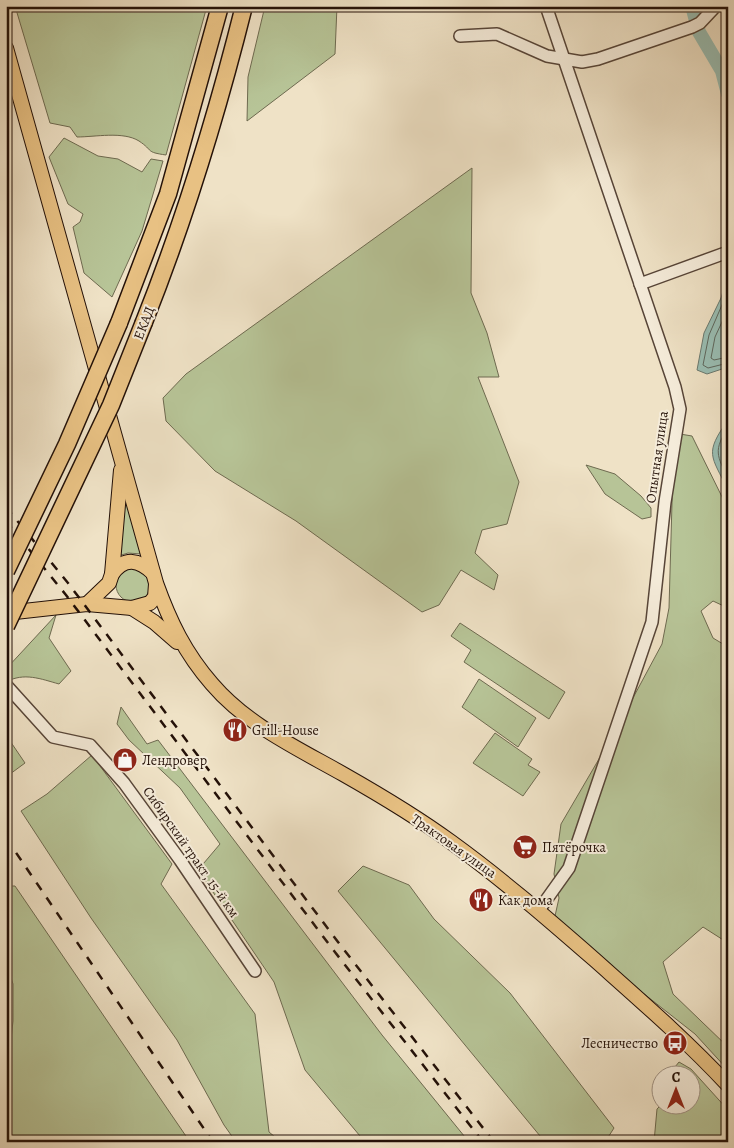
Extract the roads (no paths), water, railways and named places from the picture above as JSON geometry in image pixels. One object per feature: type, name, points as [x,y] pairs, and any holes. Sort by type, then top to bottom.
[{"type":"highway","name":"ЕКАД","points":[[6,571],[67,444],[119,323],[168,194],[220,6]]},
{"type":"highway","name":"ЕКАД","points":[[6,626],[111,405],[176,240],[199,172],[244,6]]},
{"type":"main road","points":[[6,48],[70,269],[155,578],[170,623],[186,651]]},
{"type":"main road","points":[[122,462],[110,579],[114,598],[154,622],[186,651]]},
{"type":"main road","points":[[6,613],[87,604],[129,608],[150,603],[155,597],[155,578],[142,563],[135,561],[126,562],[116,567],[110,579],[87,604]]},
{"type":"main road","name":"Трактовая улица","points":[[186,651],[213,685],[243,714],[273,735],[368,788],[450,841],[539,910],[687,1042],[728,1085]]},
{"type":"street","name":"Опытная улица","points":[[539,910],[569,868],[652,622],[665,502],[680,410],[676,388],[546,6]]},
{"type":"street","points":[[460,36],[497,34],[547,56],[565,61],[582,62],[598,59],[696,25],[716,6]]},
{"type":"street","points":[[640,284],[728,252]]},
{"type":"street","name":"Сибирский тракт, 15-й км","points":[[6,685],[53,737],[90,745],[124,783],[185,867],[255,971]]},
{"type":"water","points":[[728,274],[728,367],[707,374],[697,370],[704,333],[721,298]]},
{"type":"water","points":[[728,420],[728,490],[714,461],[713,448],[715,440]]},
{"type":"waterway","points":[[692,6],[699,32],[722,71],[728,94]]},
{"type":"railway","points":[[6,507],[68,583],[338,942],[494,1142]]},
{"type":"railway","points":[[6,521],[66,595],[331,947],[483,1142]]},
{"type":"railway","points":[[6,838],[213,1142]]},
{"type":"place","name":"Grill-House","points":[[235,730]]},
{"type":"place","name":"Лендровер","points":[[125,760]]},
{"type":"place","name":"Пятёрочка","points":[[525,847]]},
{"type":"place","name":"Как дома","points":[[481,900]]},
{"type":"place","name":"Лесничество","points":[[675,1043]]}]
